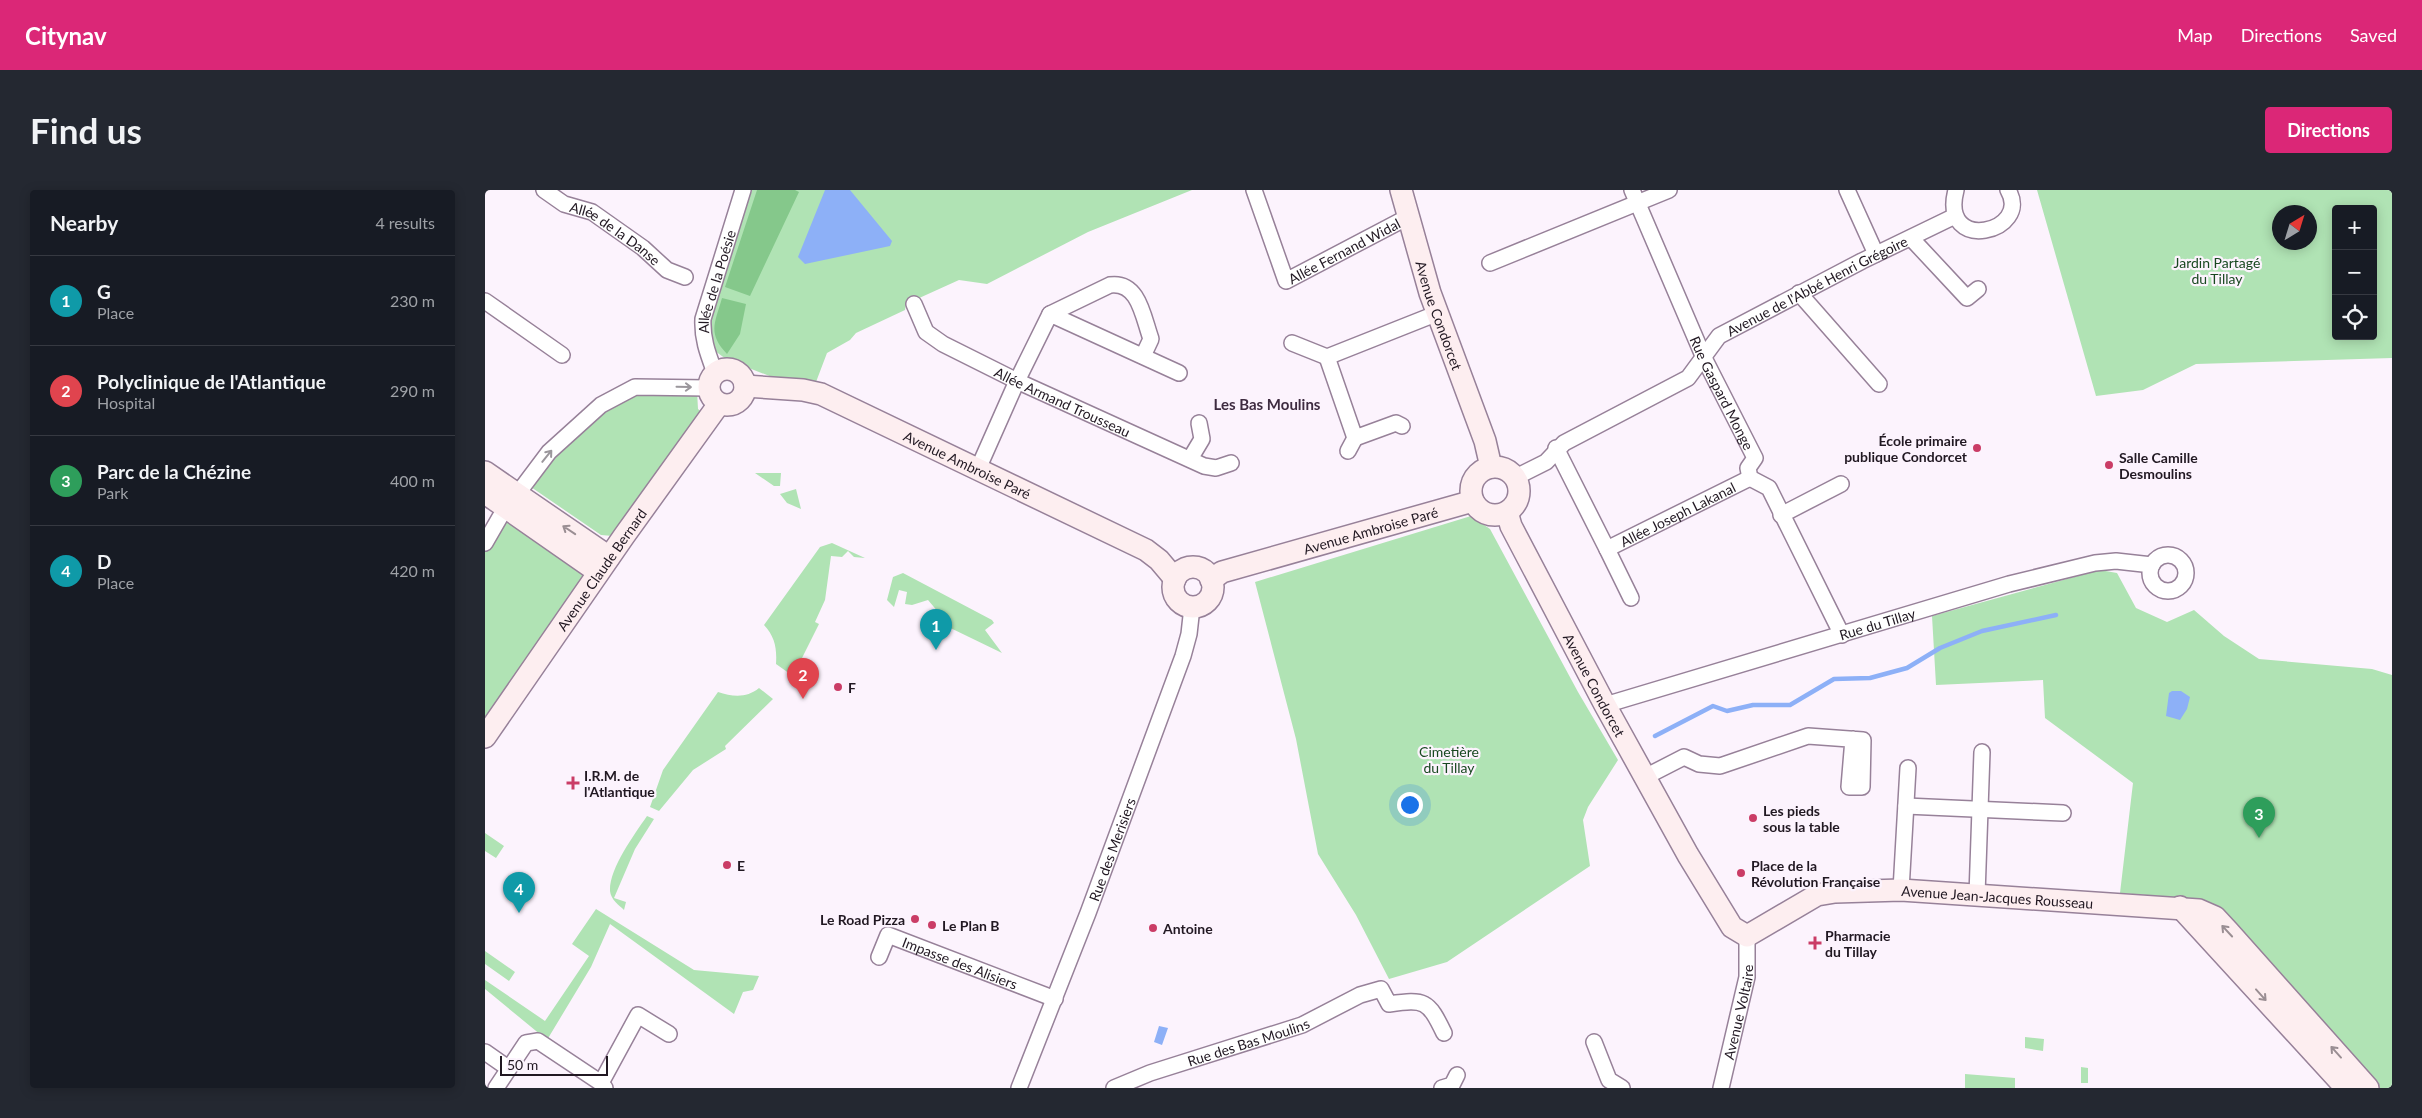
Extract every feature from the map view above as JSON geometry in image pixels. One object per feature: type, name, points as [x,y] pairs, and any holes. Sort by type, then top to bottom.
[{"type":"street","name":"Allée de la Danse","points":[[544,190],[564,204],[593,212],[643,248],[667,270],[685,277]]},
{"type":"street","name":"Allée de la Poésie","points":[[714,388],[703,334],[703,319],[711,288],[743,190]]},
{"type":"street","name":"Allée Fernand Widal","points":[[1254,190],[1286,281],[1409,217]]},
{"type":"street","name":"Avenue Condorcet","points":[[1401,190],[1438,313],[1482,433],[1491,467]]},
{"type":"street","points":[[1490,263],[1635,196],[1669,190]]},
{"type":"street","points":[[1847,190],[1876,254]]},
{"type":"street","points":[[1955,190],[1952,202],[1955,216],[1963,226],[1979,232],[1998,228],[2010,212],[2011,195],[2008,190]]},
{"type":"street","name":"Rue Gaspard Monge","points":[[1635,196],[1704,358],[1755,458],[1748,468],[1750,478]]},
{"type":"street","name":"Avenue de l'Abbé Henri Grégoire","points":[[1516,477],[1546,462],[1556,448],[1688,378],[1719,336],[1799,293],[1955,216]]},
{"type":"street","points":[[1911,238],[1967,298],[1978,289]]},
{"type":"street","points":[[978,469],[1017,380],[1050,314],[1110,285],[1119,284],[1127,287],[1135,294],[1151,339],[1143,356]]},
{"type":"street","points":[[1799,293],[1879,384]]},
{"type":"street","points":[[485,301],[562,355]]},
{"type":"street","name":"Allée Armand Trousseau","points":[[914,304],[927,332],[943,344],[1204,466],[1216,468],[1231,463]]},
{"type":"street","points":[[1292,343],[1327,357],[1438,313]]},
{"type":"street","points":[[1050,314],[1179,373]]},
{"type":"street","points":[[1327,357],[1355,438]]},
{"type":"street","points":[[485,543],[512,502],[549,452],[601,405],[628,389],[646,386],[714,388],[730,405],[737,402],[743,396],[745,386],[743,378],[734,370],[723,369],[714,388]]},
{"type":"street","name":"Avenue Ambroise Paré","points":[[745,386],[803,390],[821,394],[1146,550],[1159,560],[1175,579]]},
{"type":"street","name":"Avenue Claude Bernard","points":[[485,737],[604,565],[714,388]]},
{"type":"street","points":[[1189,458],[1202,439],[1199,422]]},
{"type":"street","points":[[1348,451],[1355,438],[1396,423],[1402,426]]},
{"type":"street","name":"Allée Joseph Lakanal","points":[[1556,448],[1631,598]]},
{"type":"street","points":[[1491,467],[1505,468],[1516,477],[1519,483],[1519,497],[1513,508],[1501,515],[1487,514],[1476,506],[1473,501],[1472,483],[1483,470],[1491,467]]},
{"type":"street","points":[[485,472],[512,502],[604,565]]},
{"type":"street","points":[[1750,478],[1769,488],[1842,635]]},
{"type":"street","name":"Allée Joseph Lakanal","points":[[1607,549],[1750,478]]},
{"type":"street","points":[[1781,514],[1841,484]]},
{"type":"street","points":[[485,493],[512,502]]},
{"type":"street","name":"Avenue Ambroise Paré","points":[[1211,580],[1222,572],[1473,501]]},
{"type":"street","name":"Avenue Condorcet","points":[[1507,512],[1511,526],[1605,705],[1688,855],[1732,927],[1747,936]]},
{"type":"street","name":"Rue du Tillay","points":[[1605,705],[2009,584],[2095,563],[2116,561],[2152,565]]},
{"type":"street","points":[[1195,567],[1207,573],[1211,580],[1213,588],[1210,597],[1201,605],[1192,607],[1182,603],[1177,598],[1173,589],[1175,579],[1183,570],[1195,567]]},
{"type":"street","name":"Rue des Merisiers","points":[[1019,1088],[1055,999],[1183,656],[1189,634],[1192,607]]},
{"type":"street","points":[[1645,778],[1684,756],[1699,764],[1720,766],[1807,736],[1853,739]]},
{"type":"street","points":[[1977,895],[1982,752]]},
{"type":"street","points":[[1901,890],[1908,768]]},
{"type":"street","points":[[1906,806],[2063,813]]},
{"type":"street","name":"Avenue Jean-Jacques Rousseau","points":[[1747,936],[1817,895],[1835,892],[1901,890],[2181,907],[2199,910],[2215,917],[2368,1088]]},
{"type":"street","points":[[2181,907],[2346,1088]]},
{"type":"street","name":"Impasse des Alisiers","points":[[879,957],[888,935],[1055,999]]},
{"type":"street","name":"Avenue Voltaire","points":[[1721,1088],[1747,977],[1747,936]]},
{"type":"street","name":"Rue des Bas Moulins","points":[[1114,1088],[1150,1073],[1301,1024],[1360,995],[1381,989],[1389,1004],[1413,1001],[1424,1003],[1434,1011],[1444,1033]]},
{"type":"street","points":[[496,1088],[526,1043],[538,1041],[603,1085],[638,1015],[669,1034]]},
{"type":"street","points":[[1594,1042],[1609,1080],[1622,1088]]},
{"type":"street","points":[[485,1052],[508,1068]]},
{"type":"street","points":[[1442,1088],[1452,1085],[1457,1075]]},
{"type":"green space","points":[[752,190],[1192,190],[1088,232],[987,284],[959,280],[906,304],[905,310],[856,333],[850,340],[827,353],[816,382],[777,379],[726,359],[715,351],[709,335],[710,324],[721,284]]},
{"type":"green space","points":[[757,190],[795,190],[799,192],[750,296],[725,287]]},
{"type":"green space","name":"Jardin Partagé du Tillay","points":[[2037,190],[2392,190],[2392,358],[2196,364],[2143,390],[2096,396]]},
{"type":"green space","points":[[722,298],[746,304],[740,334],[727,354],[717,340],[714,328]]},
{"type":"green space","points":[[635,390],[697,391],[698,409],[704,414],[613,536],[601,535],[528,485],[569,435]]},
{"type":"green space","points":[[755,473],[781,473],[780,486],[774,486]]},
{"type":"green space","points":[[796,489],[801,509],[787,503],[780,494]]},
{"type":"green space","name":"Cimetière du Tillay","points":[[1471,516],[1490,529],[1578,692],[1618,760],[1588,807],[1583,820],[1590,866],[1447,962],[1389,979],[1356,915],[1318,854],[1296,739],[1255,582]]},
{"type":"green space","points":[[500,517],[585,576],[485,725],[485,545]]},
{"type":"green space","points":[[832,543],[865,558],[854,557],[848,551],[842,557],[831,556],[825,600],[815,622],[819,624],[793,676],[776,664],[775,643],[764,625],[820,547]]},
{"type":"green space","points":[[2100,570],[2117,573],[2136,608],[2167,622],[2194,610],[2224,636],[2259,659],[2372,669],[2392,675],[2392,1088],[2380,1088],[2213,907],[2185,898],[2120,893],[2133,783],[2045,718],[2043,680],[1936,685],[1932,616]]},
{"type":"green space","points":[[903,573],[992,620],[994,623],[985,630],[1002,653],[936,621],[939,613],[928,600],[912,605],[905,604],[907,592],[899,590],[894,607],[887,600],[893,577]]},
{"type":"green space","points":[[759,688],[773,699],[725,746],[726,749],[693,770],[659,811],[650,807],[663,770],[718,692],[740,696],[750,694]]},
{"type":"green space","points":[[647,816],[654,819],[635,849],[614,898],[626,902],[624,910],[612,897],[610,891],[611,882],[623,852]]},
{"type":"green space","points":[[485,833],[504,846],[496,858],[485,851]]},
{"type":"green space","points":[[596,909],[694,970],[759,976],[753,990],[743,992],[734,1014],[610,924],[591,967],[547,1040],[485,989],[485,980],[545,1021],[589,956],[572,944]]},
{"type":"green space","points":[[485,951],[515,972],[509,981],[485,964]]},
{"type":"green space","points":[[2025,1037],[2044,1039],[2043,1051],[2025,1048]]},
{"type":"green space","points":[[2081,1067],[2088,1068],[2088,1083],[2081,1083]]},
{"type":"green space","points":[[1965,1074],[2015,1078],[2015,1088],[1965,1088]]},
{"type":"water","points":[[825,190],[850,190],[892,241],[890,246],[805,264],[798,257]]},
{"type":"water","points":[[2181,691],[2190,697],[2187,709],[2180,720],[2166,716],[2169,693]]},
{"type":"water","points":[[1159,1026],[1168,1028],[1162,1045],[1154,1042]]},
{"type":"waterway","points":[[1655,736],[1713,706],[1727,711],[1753,705],[1790,705],[1834,679],[1870,678],[1907,668],[1940,648],[1982,631],[2056,615]]},
{"type":"place","name":"École primaire publique Condorcet","points":[[1977,448]]},
{"type":"place","name":"Salle Camille Desmoulins","points":[[2109,465]]},
{"type":"place","name":"G","points":[[936,650]]},
{"type":"place","name":"F","points":[[838,687]]},
{"type":"place","name":"Polyclinique de l'Atlantique","points":[[803,699]]},
{"type":"place","name":"I.R.M. de l'Atlantique","points":[[573,783]]},
{"type":"place","name":"Les pieds sous la table","points":[[1753,818]]},
{"type":"place","name":"Parc de la Chézine","points":[[2259,838]]},
{"type":"place","name":"E","points":[[727,865]]},
{"type":"place","name":"Place de la Révolution Française","points":[[1741,873]]},
{"type":"place","name":"D","points":[[519,913]]},
{"type":"place","name":"Le Road Pizza","points":[[915,919]]},
{"type":"place","name":"Le Plan B","points":[[932,925]]},
{"type":"place","name":"Antoine","points":[[1153,928]]},
{"type":"place","name":"Pharmacie du Tillay","points":[[1815,943]]},
{"type":"district","name":"Les Bas Moulins","points":[[1267,404]]}]
